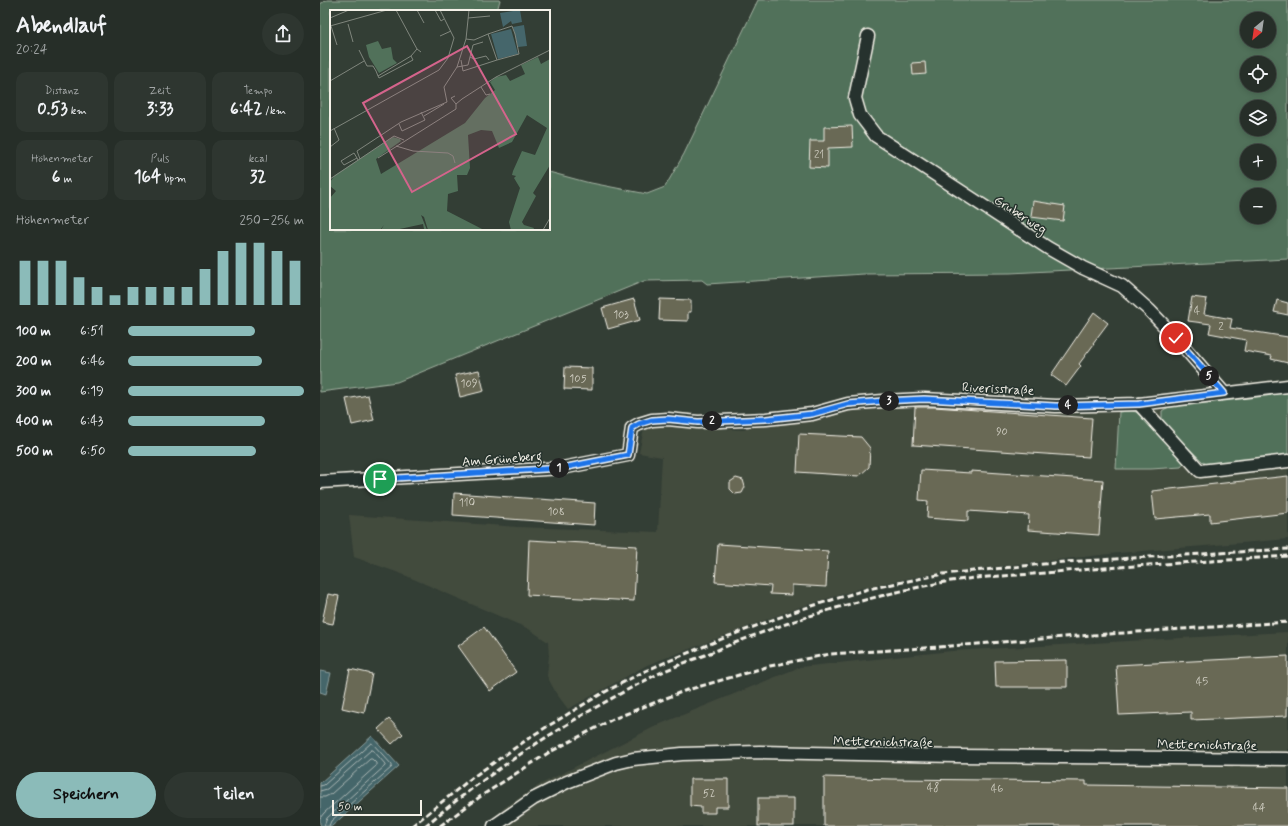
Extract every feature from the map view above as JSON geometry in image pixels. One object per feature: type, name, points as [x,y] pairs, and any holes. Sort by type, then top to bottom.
[{"type":"street","name":"Gruberweg","points":[[868,36],[855,98],[860,115],[876,136],[1048,248],[1083,268],[1122,286],[1149,310],[1176,338],[1224,393]]},
{"type":"street","name":"Riverisstraße","points":[[706,422],[805,415],[848,404],[924,399],[1056,406],[1139,404],[1288,386]]},
{"type":"street","points":[[1139,404],[1200,471],[1288,461]]},
{"type":"street","name":"Am Grüneberg","points":[[320,482],[562,468],[628,455],[632,428],[639,424],[660,419],[706,422]]},
{"type":"street","name":"Metternichstraße","points":[[494,826],[533,799],[567,782],[610,765],[633,759],[682,754],[760,752],[955,756],[1288,759]]},
{"type":"shaded area","points":[[1288,390],[1288,539],[1118,553],[931,574],[865,587],[800,607],[647,665],[568,709],[556,693],[547,676],[549,656],[548,642],[529,629],[402,574],[354,557],[349,515],[517,527],[658,532],[662,457],[639,453],[645,424],[743,430],[768,423],[869,403],[1064,408]]},
{"type":"shaded area","points":[[1288,632],[1288,826],[485,826],[504,808],[541,784],[658,725],[800,667],[952,651]]},
{"type":"green space","points":[[327,0],[500,0],[497,10],[330,10],[330,230],[550,230],[550,172],[586,182],[647,194],[665,187],[684,154],[758,0],[1288,0],[1288,259],[1010,273],[864,274],[707,284],[702,280],[644,281],[397,382],[320,392],[320,4]]},
{"type":"green space","points":[[1288,392],[1288,455],[1208,465],[1203,462],[1165,425],[1162,419],[1162,411],[1171,406]]},
{"type":"green space","points":[[1119,412],[1136,412],[1183,460],[1184,463],[1181,467],[1116,469]]},
{"type":"water","points":[[320,671],[331,673],[326,694],[320,692]]},
{"type":"water","points":[[372,736],[399,766],[332,826],[322,826],[320,824],[320,783]]},
{"type":"building","points":[[925,62],[926,74],[913,75],[912,63]]},
{"type":"building","points":[[852,126],[853,147],[828,148],[828,168],[809,167],[810,141],[824,141],[824,127]]},
{"type":"building","points":[[1033,201],[1065,206],[1063,221],[1031,217]]},
{"type":"building","points":[[1192,297],[1207,299],[1204,314],[1232,319],[1230,328],[1288,337],[1288,363],[1271,359],[1272,356],[1244,351],[1246,340],[1209,333],[1211,324],[1188,321]]},
{"type":"building","points":[[634,299],[640,320],[608,329],[602,308]]},
{"type":"building","points":[[660,299],[691,300],[691,312],[688,312],[688,321],[659,320]]},
{"type":"building","points":[[1277,300],[1288,303],[1288,315],[1274,312]]},
{"type":"building","points":[[1094,312],[1108,323],[1079,364],[1081,366],[1066,386],[1051,375]]},
{"type":"building","points":[[565,367],[592,368],[592,390],[564,389]]},
{"type":"building","points":[[479,370],[484,391],[460,397],[455,375]]},
{"type":"building","points":[[368,395],[374,420],[352,425],[346,399]]},
{"type":"building","points":[[915,407],[1092,418],[1089,457],[913,445]]},
{"type":"building","points":[[799,434],[861,437],[870,448],[869,467],[859,476],[797,472]]},
{"type":"building","points":[[921,470],[971,473],[971,471],[1103,480],[1099,535],[1028,530],[1029,515],[968,511],[968,521],[927,518],[928,501],[919,500]]},
{"type":"building","points":[[1288,476],[1288,513],[1210,522],[1210,514],[1155,519],[1152,491]]},
{"type":"building","points":[[736,478],[743,480],[745,487],[742,493],[735,494],[730,489],[730,482]]},
{"type":"building","points":[[454,493],[595,503],[594,525],[453,515]]},
{"type":"building","points":[[529,540],[637,546],[634,601],[527,595]]},
{"type":"building","points":[[718,544],[828,551],[826,587],[792,585],[792,595],[770,594],[771,586],[715,582]]},
{"type":"building","points":[[328,594],[339,596],[333,624],[322,622]]},
{"type":"building","points":[[484,627],[516,672],[490,691],[458,646]]},
{"type":"building","points":[[1288,656],[1287,716],[1191,720],[1191,712],[1119,715],[1116,665]]},
{"type":"building","points":[[1067,660],[1067,687],[996,687],[995,661]]},
{"type":"building","points":[[350,669],[372,674],[364,713],[342,708]]},
{"type":"building","points":[[389,719],[403,734],[392,744],[378,729]]},
{"type":"building","points":[[824,777],[1086,781],[1086,785],[1288,788],[1288,826],[824,826]]},
{"type":"building","points":[[690,779],[728,779],[728,807],[715,807],[715,813],[701,813],[701,807],[690,806]]},
{"type":"building","points":[[758,798],[794,798],[794,826],[758,826]]},
{"type":"railway","points":[[412,826],[473,777],[535,734],[601,694],[659,665],[729,636],[802,609],[868,589],[943,574],[1064,562],[1288,549]]},
{"type":"railway","points":[[425,826],[505,764],[591,710],[657,674],[796,620],[885,595],[945,582],[967,579],[1129,566],[1288,556]]},
{"type":"railway","points":[[440,826],[481,796],[548,753],[613,719],[684,691],[770,666],[830,654],[1288,622]]},
{"type":"route","points":[[380,479],[562,468],[628,455],[632,428],[652,420],[668,419],[698,422],[766,419],[812,414],[848,404],[924,399],[1056,406],[1139,404],[1224,393],[1176,338]]}]
